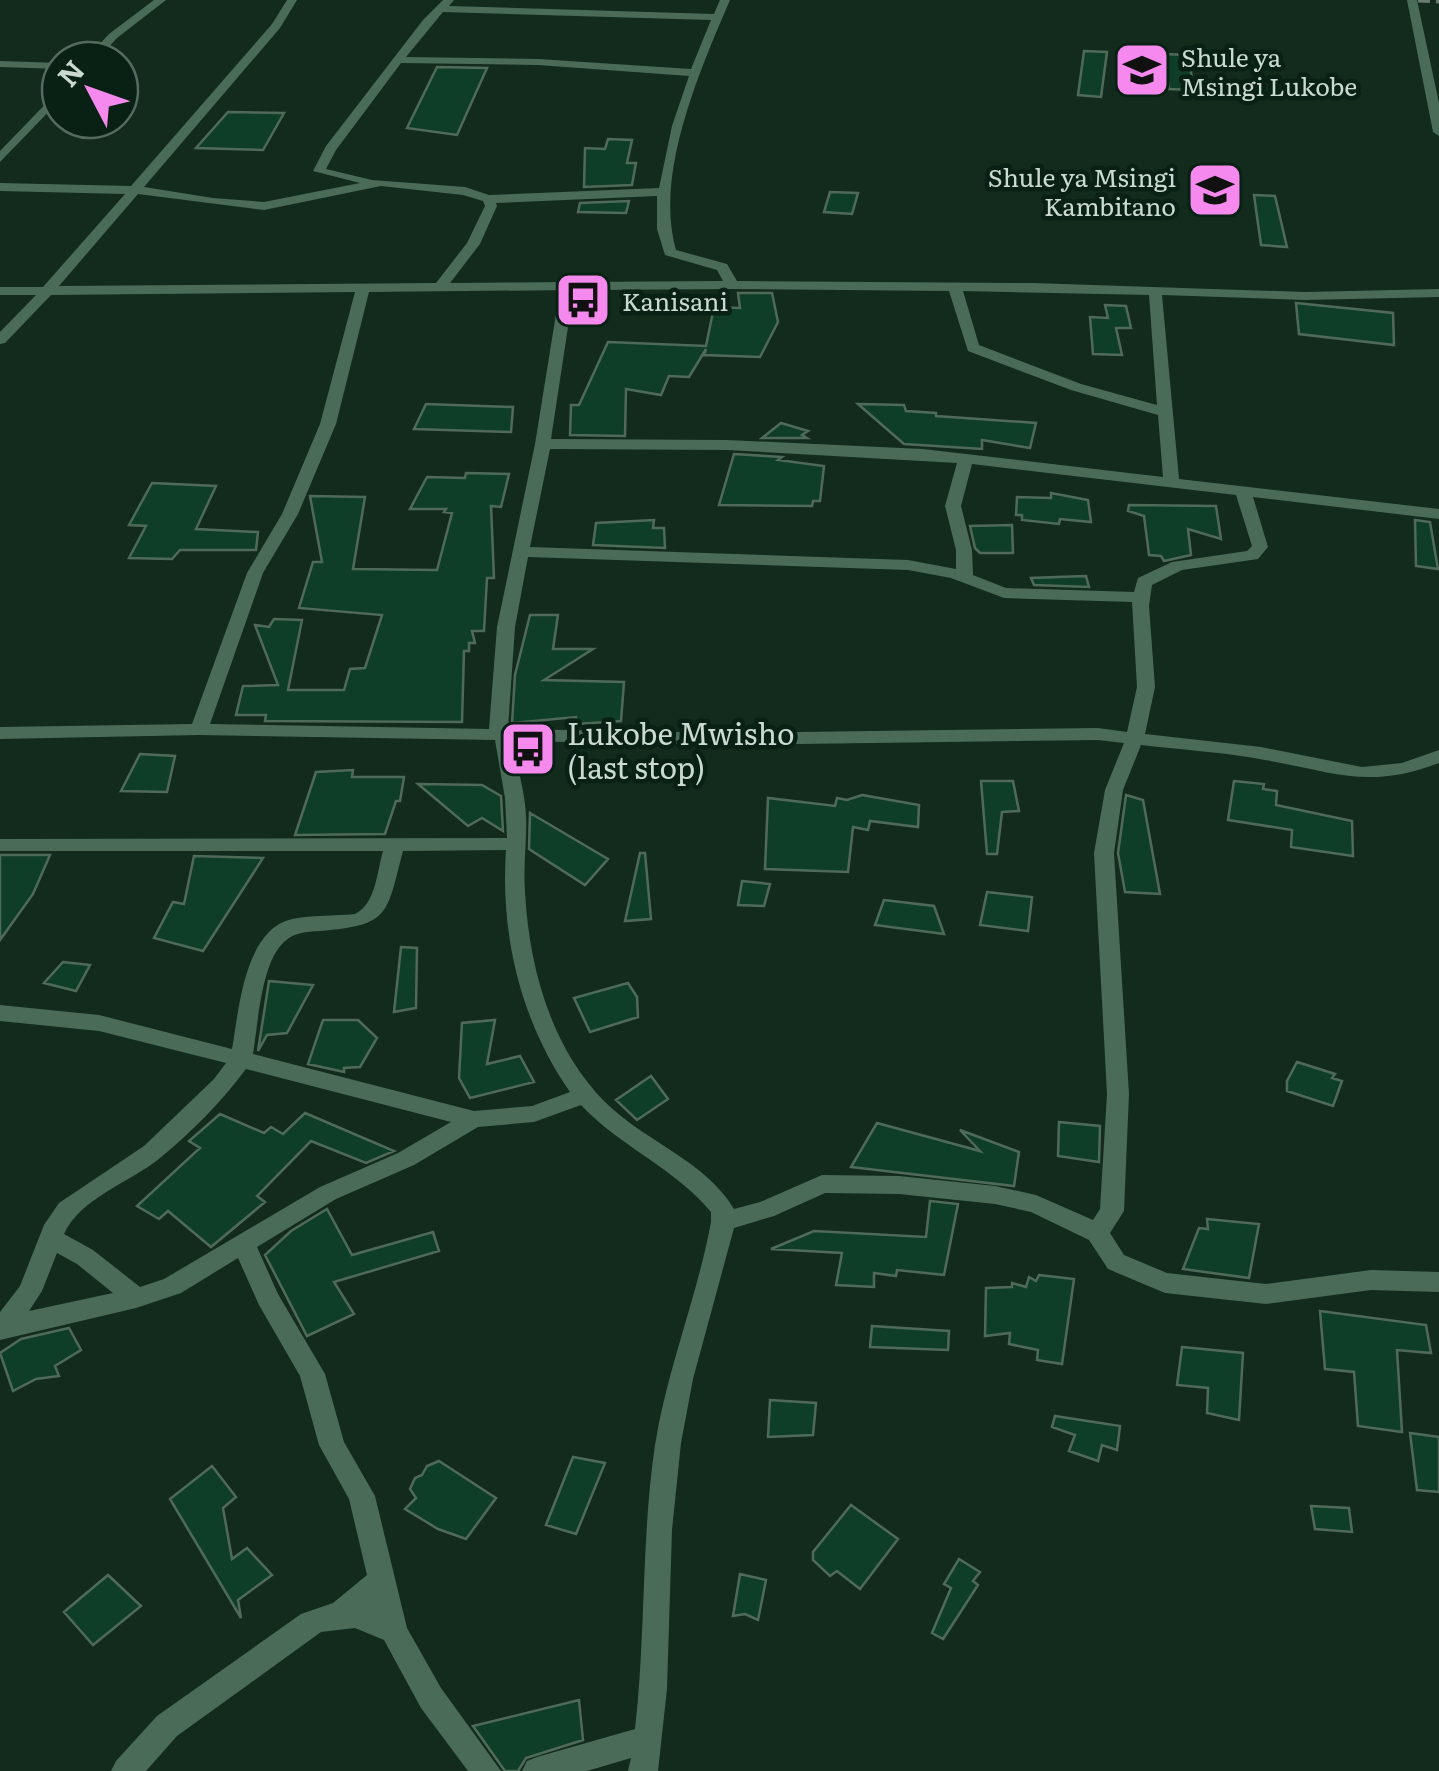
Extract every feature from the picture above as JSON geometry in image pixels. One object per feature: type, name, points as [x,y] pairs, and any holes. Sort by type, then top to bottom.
[{"type":"street","points":[[109,40],[161,0]]},
{"type":"street","points":[[0,340],[52,289],[130,192],[276,26],[292,0]]},
{"type":"street","points":[[725,0],[695,73],[662,192],[663,228],[670,252],[722,267],[732,285]]},
{"type":"street","points":[[1412,0],[1432,72],[1439,132]]},
{"type":"street","points":[[662,192],[488,199],[465,191],[324,175],[320,170],[330,149],[445,4],[717,17]]},
{"type":"street","points":[[399,60],[538,62],[695,73]]},
{"type":"street","points":[[0,64],[40,65]]},
{"type":"street","points":[[0,158],[40,115]]},
{"type":"street","points":[[318,197],[324,175]]},
{"type":"street","points":[[0,187],[160,191],[213,202],[264,206],[378,182]]},
{"type":"street","points":[[440,287],[483,229],[491,206],[488,199]]},
{"type":"street","points":[[0,291],[732,285],[955,286],[1305,296],[1439,293]]},
{"type":"street","points":[[199,729],[255,573],[290,514],[328,424],[362,286]]},
{"type":"street","points":[[955,286],[973,348],[1076,386],[1167,413]]},
{"type":"street","points":[[591,287],[575,293],[565,304],[543,444],[506,627],[501,734],[513,785],[518,844],[514,896],[524,961],[561,1062],[584,1095],[683,1176],[708,1189],[718,1200],[725,1220],[687,1347],[670,1437],[658,1546],[649,1739],[643,1771]]},
{"type":"street","points":[[1155,290],[1171,482]]},
{"type":"street","points":[[543,444],[728,445],[966,458],[1439,514]]},
{"type":"street","points":[[965,577],[964,550],[954,506],[966,458]]},
{"type":"street","points":[[1097,1233],[1112,1211],[1118,1110],[1114,991],[1104,877],[1106,840],[1118,773],[1135,736],[1146,688],[1144,582],[1178,566],[1244,558],[1260,547],[1242,492]]},
{"type":"street","points":[[520,552],[908,566],[965,577],[1004,592],[1142,597]]},
{"type":"street","points":[[0,732],[199,729],[731,739],[1135,736],[1262,753],[1362,773],[1406,769],[1439,756]]},
{"type":"street","points":[[0,845],[518,844]]},
{"type":"street","points":[[1,1328],[30,1291],[66,1209],[174,1134],[242,1060],[256,974],[273,939],[293,926],[359,921],[371,915],[379,904],[394,846]]},
{"type":"street","points":[[0,1013],[98,1023],[474,1119],[534,1114],[584,1095]]},
{"type":"street","points":[[1,1328],[136,1298],[172,1286],[245,1246],[328,1193],[406,1159],[474,1119]]},
{"type":"street","points":[[725,1220],[766,1210],[813,1187],[838,1182],[995,1195],[1036,1204],[1097,1233],[1116,1262],[1165,1283],[1266,1294],[1371,1280],[1439,1282]]},
{"type":"street","points":[[51,1238],[86,1256],[136,1298]]},
{"type":"street","points":[[245,1246],[268,1298],[312,1374],[332,1445],[362,1496],[394,1630],[431,1698],[486,1771]]},
{"type":"street","points":[[338,1616],[383,1579]]},
{"type":"street","points":[[126,1771],[166,1726],[310,1623],[356,1615],[394,1630]]},
{"type":"street","points":[[537,1771],[649,1739]]},
{"type":"building","points":[[1084,51],[1107,52],[1101,97],[1078,95]]},
{"type":"building","points":[[1163,54],[1188,55],[1194,90],[1169,89]]},
{"type":"building","points":[[437,67],[487,68],[457,135],[407,128]]},
{"type":"building","points":[[228,112],[284,113],[263,150],[196,148]]},
{"type":"building","points":[[608,139],[632,140],[627,163],[636,163],[632,185],[584,187],[585,148],[605,149]]},
{"type":"building","points":[[830,192],[858,193],[852,214],[824,212]]},
{"type":"building","points":[[1254,195],[1275,196],[1287,247],[1261,245]]},
{"type":"building","points":[[629,201],[626,213],[578,212],[580,203]]},
{"type":"building","points":[[738,293],[772,293],[778,322],[760,357],[704,355],[706,349],[689,377],[669,376],[661,395],[626,389],[625,436],[570,435],[571,405],[579,405],[608,342],[706,346],[714,307],[740,308]]},
{"type":"building","points":[[1296,303],[1393,313],[1394,345],[1299,334]]},
{"type":"building","points":[[1105,305],[1126,306],[1131,328],[1116,328],[1122,355],[1093,354],[1090,317],[1108,318]]},
{"type":"building","points":[[426,404],[513,407],[511,432],[414,429]]},
{"type":"building","points":[[858,404],[904,405],[906,411],[936,416],[1036,423],[1030,448],[982,440],[982,449],[904,444]]},
{"type":"building","points":[[781,423],[808,431],[802,435],[807,438],[762,438]]},
{"type":"building","points":[[734,454],[782,457],[778,460],[824,466],[820,501],[813,501],[812,506],[719,505]]},
{"type":"building","points":[[466,473],[509,474],[501,507],[491,506],[494,578],[487,578],[484,631],[472,631],[475,643],[469,643],[469,651],[464,651],[462,722],[265,721],[266,715],[236,715],[243,686],[278,685],[255,625],[269,627],[274,619],[302,620],[288,690],[344,690],[350,669],[365,668],[382,615],[299,608],[313,562],[322,562],[310,496],[365,497],[353,569],[437,570],[452,513],[444,512],[446,509],[410,509],[427,477],[465,478]]},
{"type":"building","points":[[152,483],[216,486],[196,529],[258,532],[256,550],[180,550],[172,559],[129,558],[146,526],[129,525]]},
{"type":"building","points":[[1051,493],[1088,500],[1091,522],[1060,519],[1059,524],[1022,520],[1022,515],[1016,515],[1017,497],[1051,498]]},
{"type":"building","points":[[1129,505],[1216,506],[1221,539],[1188,529],[1191,555],[1164,561],[1161,556],[1149,555],[1144,516],[1128,511]]},
{"type":"building","points":[[654,520],[653,528],[664,528],[665,548],[593,545],[596,523]]},
{"type":"building","points":[[1415,520],[1430,522],[1438,569],[1416,566]]},
{"type":"building","points":[[1012,525],[1013,553],[980,553],[975,548],[970,526]]},
{"type":"building","points":[[1086,576],[1089,587],[1034,585],[1031,578]]},
{"type":"building","points":[[530,615],[558,615],[553,649],[593,649],[544,680],[624,682],[621,721],[577,724],[576,717],[512,723],[515,675]]},
{"type":"building","points":[[140,754],[175,756],[167,792],[121,791]]},
{"type":"building","points":[[353,770],[352,777],[404,777],[400,801],[396,801],[385,834],[295,835],[316,772]]},
{"type":"building","points":[[981,781],[1013,781],[1019,811],[1002,812],[997,854],[987,854]]},
{"type":"building","points":[[1234,781],[1264,784],[1263,789],[1277,791],[1276,805],[1352,821],[1353,856],[1291,847],[1292,830],[1228,820]]},
{"type":"building","points":[[418,784],[482,785],[501,796],[503,831],[482,818],[468,826]]},
{"type":"building","points":[[862,795],[919,805],[918,827],[870,821],[868,830],[853,827],[848,872],[765,869],[768,798],[835,806],[837,798],[847,800]]},
{"type":"building","points":[[1126,795],[1143,800],[1160,894],[1125,892],[1118,853]]},
{"type":"building","points":[[530,813],[608,859],[585,885],[529,849]]},
{"type":"building","points":[[640,853],[645,853],[651,919],[625,921]]},
{"type":"building","points":[[0,855],[50,855],[33,894],[0,940]]},
{"type":"building","points":[[194,856],[263,858],[203,951],[154,938],[173,902],[184,904]]},
{"type":"building","points":[[742,881],[770,884],[764,906],[738,905]]},
{"type":"building","points":[[987,892],[1032,897],[1028,931],[980,925]]},
{"type":"building","points":[[884,900],[934,906],[944,934],[875,925]]},
{"type":"building","points":[[401,947],[417,948],[416,1008],[394,1012]]},
{"type":"building","points":[[63,962],[90,965],[76,991],[44,983]]},
{"type":"building","points":[[269,981],[313,985],[287,1033],[267,1035],[258,1051]]},
{"type":"building","points":[[628,983],[637,997],[638,1017],[590,1032],[574,998]]},
{"type":"building","points":[[323,1020],[358,1020],[377,1038],[360,1067],[344,1068],[344,1072],[308,1064]]},
{"type":"building","points":[[495,1020],[487,1064],[520,1056],[534,1082],[470,1098],[459,1078],[462,1023]]},
{"type":"building","points":[[1297,1062],[1335,1074],[1332,1078],[1342,1081],[1333,1106],[1287,1091],[1287,1081]]},
{"type":"building","points":[[651,1076],[668,1099],[637,1120],[616,1100]]},
{"type":"building","points":[[305,1113],[394,1151],[366,1163],[311,1141],[257,1196],[265,1202],[211,1247],[168,1211],[159,1219],[137,1206],[200,1148],[189,1141],[220,1114],[264,1133],[271,1127],[283,1134]]},
{"type":"building","points":[[1059,1122],[1100,1126],[1099,1162],[1058,1156]]},
{"type":"building","points":[[877,1123],[980,1151],[960,1130],[1019,1152],[1014,1186],[851,1167]]},
{"type":"building","points":[[930,1201],[958,1204],[944,1275],[897,1270],[896,1276],[874,1273],[874,1287],[836,1285],[842,1253],[771,1249],[814,1231],[926,1237]]},
{"type":"building","points":[[327,1209],[352,1255],[433,1232],[439,1251],[334,1282],[354,1314],[307,1336],[265,1255],[291,1231]]},
{"type":"building","points":[[1207,1219],[1259,1224],[1249,1278],[1183,1269],[1199,1228],[1208,1229]]},
{"type":"building","points":[[1039,1275],[1074,1279],[1062,1364],[1037,1360],[1038,1350],[1009,1344],[1010,1333],[985,1336],[986,1288],[1012,1287],[1012,1283],[1026,1287],[1029,1277],[1036,1281]]},
{"type":"building","points":[[1320,1311],[1426,1325],[1431,1353],[1397,1350],[1402,1432],[1358,1426],[1354,1372],[1325,1369]]},
{"type":"building","points":[[872,1326],[949,1331],[948,1350],[870,1347]]},
{"type":"building","points":[[69,1328],[81,1350],[55,1366],[59,1376],[36,1379],[13,1391],[0,1353],[21,1339]]},
{"type":"building","points":[[1182,1347],[1243,1353],[1239,1420],[1207,1413],[1208,1388],[1177,1385]]},
{"type":"building","points":[[770,1400],[816,1403],[813,1435],[768,1437]]},
{"type":"building","points":[[1055,1416],[1120,1426],[1117,1450],[1102,1445],[1098,1461],[1069,1451],[1075,1435],[1052,1427]]},
{"type":"building","points":[[1410,1433],[1439,1437],[1439,1492],[1417,1490]]},
{"type":"building","points":[[573,1457],[605,1463],[576,1534],[546,1525]]},
{"type":"building","points":[[439,1461],[496,1498],[466,1539],[438,1529],[405,1509],[416,1498],[410,1489],[415,1478]]},
{"type":"building","points":[[212,1466],[236,1497],[223,1508],[232,1559],[247,1548],[272,1575],[238,1600],[241,1618],[170,1499]]},
{"type":"building","points":[[851,1505],[898,1539],[860,1589],[837,1571],[830,1576],[813,1560],[813,1552]]},
{"type":"building","points":[[1311,1506],[1349,1508],[1352,1532],[1315,1529]]},
{"type":"building","points":[[959,1559],[980,1572],[973,1581],[978,1585],[943,1639],[932,1633],[951,1588],[944,1584]]},
{"type":"building","points":[[740,1574],[766,1580],[758,1620],[745,1614],[733,1616]]},
{"type":"building","points":[[108,1575],[141,1606],[93,1645],[64,1612]]},
{"type":"building","points":[[579,1700],[583,1740],[526,1758],[518,1771],[505,1771],[473,1726]]},
{"type":"railway","points":[[1418,0],[1439,1]]},
{"type":"place","name":"Shule ya Msingi Lukobe","points":[[1142,70]]},
{"type":"place","name":"Shule ya Msingi Kambitano","points":[[1215,190]]},
{"type":"place","name":"Kanisani","points":[[583,300]]},
{"type":"place","name":"Lukobe Mwisho (last stop)","points":[[528,749]]}]
